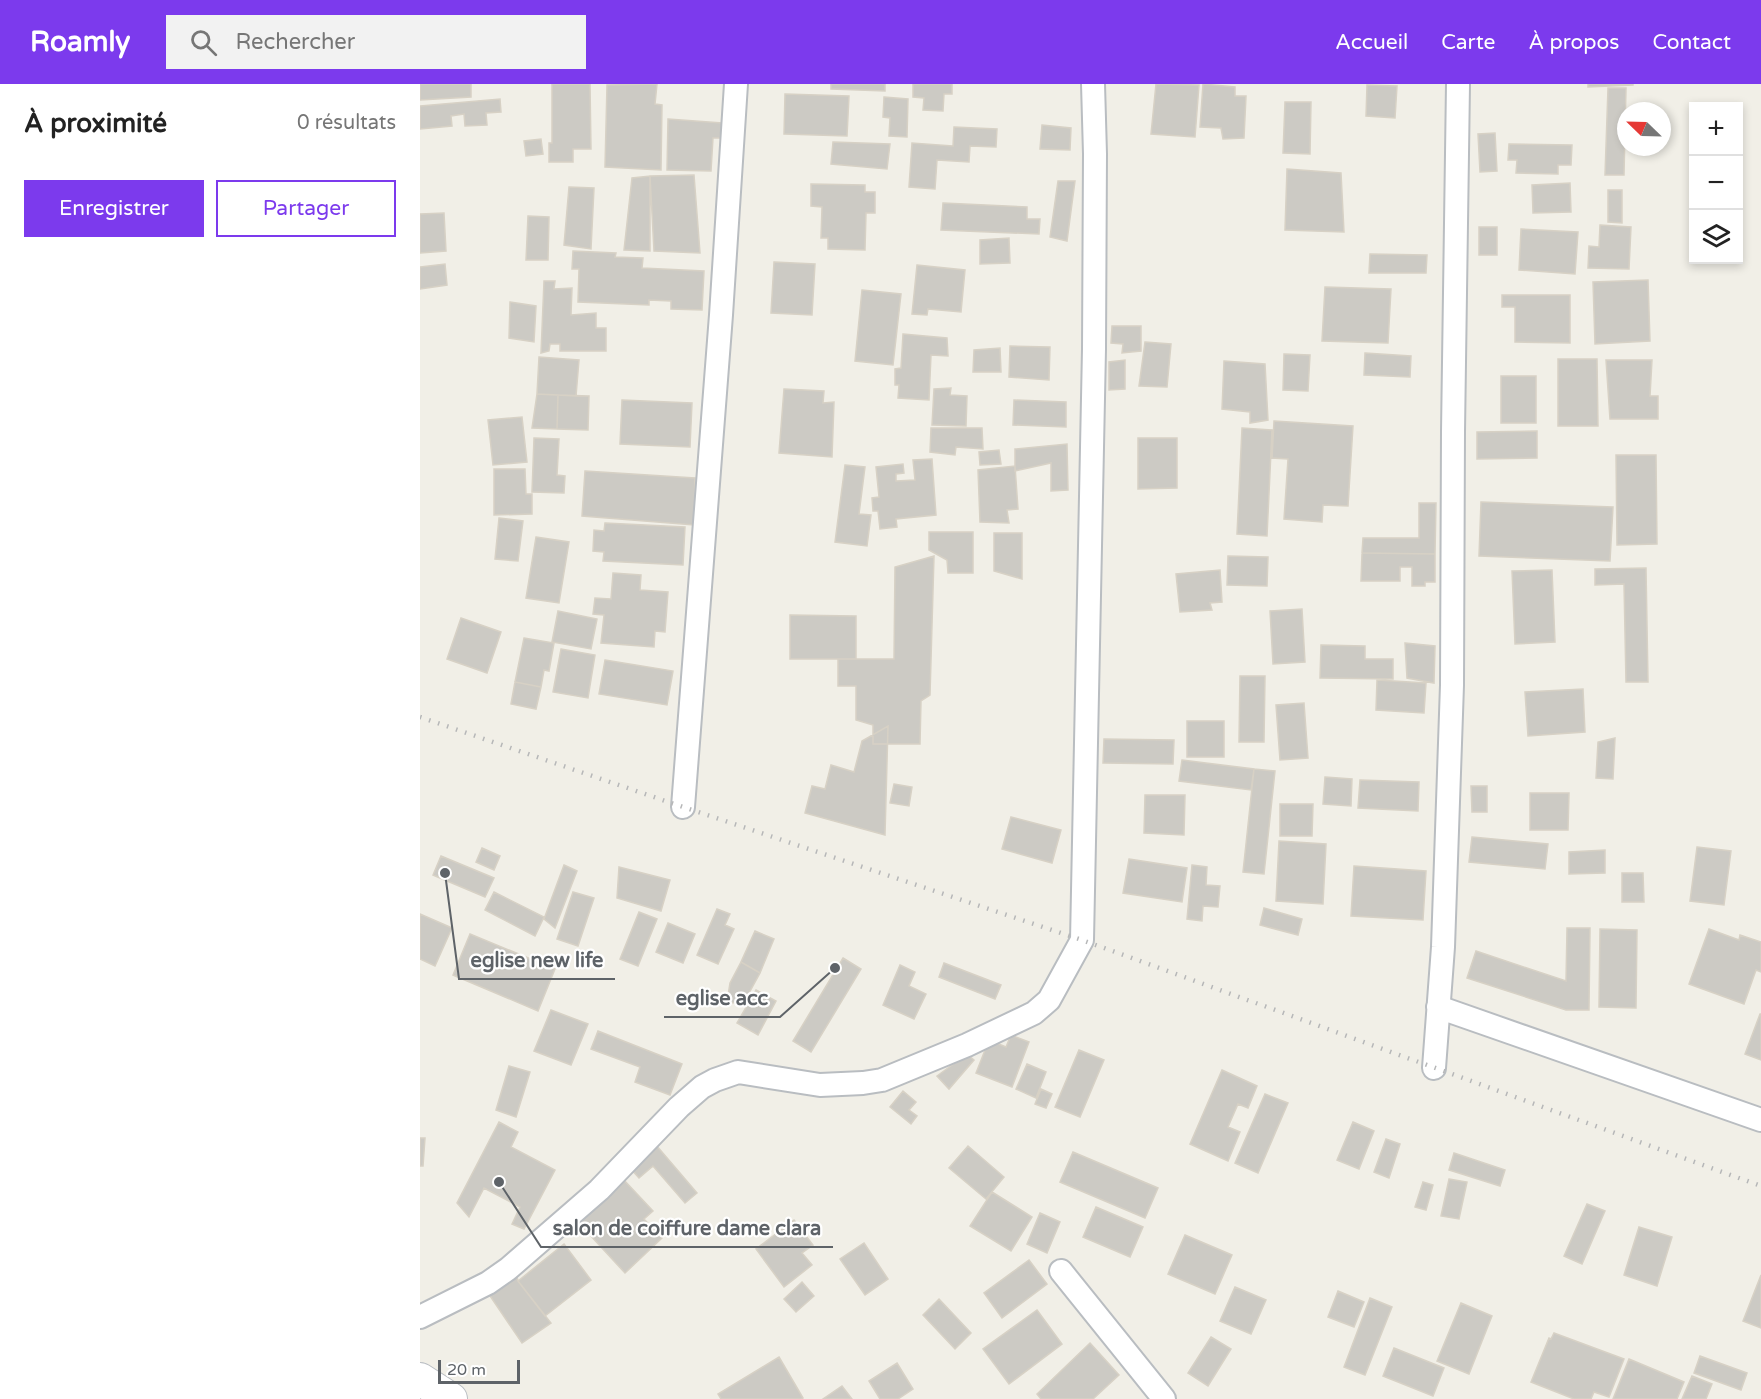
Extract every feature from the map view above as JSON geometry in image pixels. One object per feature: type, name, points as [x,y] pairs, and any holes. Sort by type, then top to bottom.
[{"type":"street","points":[[683,807],[721,315],[736,84]]},
{"type":"street","points":[[420,1317],[488,1283],[508,1269],[599,1190],[679,1107],[708,1084],[738,1072],[820,1085],[882,1080],[906,1071],[1034,1013],[1048,1000],[1082,940],[1094,350],[1093,84]]},
{"type":"street","points":[[1434,1068],[1443,948],[1452,685],[1458,84]]},
{"type":"street","points":[[1438,1007],[1761,1120]]},
{"type":"street","points":[[1061,1271],[1164,1399]]},
{"type":"street","points":[[420,1379],[451,1399]]},
{"type":"building","points":[[420,84],[471,84],[471,97],[420,100]]},
{"type":"building","points":[[552,84],[590,84],[591,149],[573,149],[573,162],[549,162],[549,143],[552,143]]},
{"type":"building","points":[[657,84],[655,104],[662,105],[661,170],[605,167],[607,85]]},
{"type":"building","points":[[831,84],[885,84],[885,91],[831,89]]},
{"type":"building","points":[[913,84],[952,84],[952,94],[944,94],[943,111],[923,110],[924,98],[913,97]]},
{"type":"building","points":[[1156,84],[1199,85],[1195,137],[1151,134]]},
{"type":"building","points":[[1203,84],[1235,87],[1235,96],[1246,96],[1244,138],[1223,139],[1221,128],[1200,127]]},
{"type":"building","points":[[1588,84],[1633,84],[1633,85],[1588,87]]},
{"type":"building","points":[[1367,85],[1397,86],[1395,118],[1366,116]]},
{"type":"building","points":[[1608,88],[1626,88],[1626,102],[1617,102],[1617,156],[1624,156],[1624,175],[1605,175]]},
{"type":"building","points":[[785,94],[849,96],[847,136],[784,134]]},
{"type":"building","points":[[884,97],[908,99],[907,137],[889,136],[890,118],[883,117]]},
{"type":"building","points":[[500,99],[501,112],[486,113],[487,125],[465,126],[464,114],[451,116],[452,126],[420,129],[420,106]]},
{"type":"building","points":[[1285,102],[1311,102],[1310,154],[1283,153]]},
{"type":"building","points":[[668,119],[722,123],[720,138],[713,138],[711,171],[667,170]]},
{"type":"building","points":[[1042,125],[1071,128],[1070,150],[1040,149]]},
{"type":"building","points":[[954,127],[997,129],[996,147],[970,146],[969,162],[937,160],[935,189],[909,187],[912,143],[953,146]]},
{"type":"building","points":[[1495,133],[1497,171],[1480,172],[1478,134]]},
{"type":"building","points":[[541,139],[543,154],[526,156],[524,141]]},
{"type":"building","points":[[833,142],[890,144],[887,169],[831,164]]},
{"type":"building","points":[[1509,144],[1572,145],[1571,165],[1558,165],[1558,174],[1516,173],[1517,160],[1508,160]]},
{"type":"building","points":[[1287,169],[1341,173],[1344,232],[1285,230]]},
{"type":"building","points":[[694,175],[700,253],[654,251],[650,176]]},
{"type":"building","points":[[650,176],[650,251],[624,250],[632,178]]},
{"type":"building","points":[[1058,181],[1075,181],[1067,241],[1050,237]]},
{"type":"building","points":[[1570,183],[1571,212],[1533,213],[1532,185]]},
{"type":"building","points":[[811,184],[865,185],[865,192],[875,192],[875,213],[866,213],[865,250],[828,249],[828,238],[821,238],[822,207],[811,206]]},
{"type":"building","points":[[569,187],[594,188],[591,249],[564,245]]},
{"type":"building","points":[[1608,190],[1622,190],[1622,223],[1608,222]]},
{"type":"building","points":[[943,203],[1027,207],[1027,219],[1040,219],[1039,234],[941,230]]},
{"type":"building","points":[[444,213],[446,251],[420,253],[420,214]]},
{"type":"building","points":[[528,216],[549,217],[548,260],[526,260]]},
{"type":"building","points":[[1600,225],[1631,227],[1629,269],[1588,268],[1589,246],[1599,247]]},
{"type":"building","points":[[1479,227],[1497,227],[1497,255],[1479,255]]},
{"type":"building","points":[[1521,229],[1578,232],[1575,274],[1519,270]]},
{"type":"building","points":[[1009,238],[1010,263],[980,264],[980,240]]},
{"type":"building","points":[[573,251],[616,253],[615,257],[643,258],[642,268],[704,271],[702,310],[671,309],[671,301],[649,300],[649,305],[578,302],[579,269],[572,269]]},
{"type":"building","points":[[1370,254],[1427,255],[1426,273],[1369,273]]},
{"type":"building","points":[[774,262],[815,264],[812,315],[771,313]]},
{"type":"building","points":[[445,264],[447,285],[420,289],[420,267]]},
{"type":"building","points":[[917,265],[965,270],[961,312],[928,309],[927,315],[912,314]]},
{"type":"building","points":[[1648,280],[1650,341],[1595,344],[1593,282]]},
{"type":"building","points":[[544,281],[555,281],[554,289],[572,288],[571,315],[596,313],[596,328],[606,328],[606,351],[560,351],[560,344],[550,344],[549,351],[541,353]]},
{"type":"building","points":[[1325,287],[1391,289],[1388,343],[1322,341]]},
{"type":"building","points":[[862,290],[901,294],[893,365],[855,361]]},
{"type":"building","points":[[1502,295],[1570,295],[1570,343],[1515,342],[1515,307],[1502,307]]},
{"type":"building","points":[[510,302],[536,306],[534,342],[509,338]]},
{"type":"building","points":[[1112,326],[1141,326],[1141,351],[1122,353],[1123,344],[1111,343]]},
{"type":"building","points":[[903,334],[947,338],[948,356],[931,355],[929,400],[898,398],[899,385],[895,385],[895,369],[901,368]]},
{"type":"building","points":[[1145,342],[1171,344],[1167,387],[1139,386]]},
{"type":"building","points":[[1010,346],[1050,347],[1049,380],[1009,377]]},
{"type":"building","points":[[1000,348],[1001,372],[973,372],[974,350]]},
{"type":"building","points":[[1365,353],[1411,356],[1410,377],[1364,375]]},
{"type":"building","points":[[1284,354],[1310,355],[1308,391],[1283,390]]},
{"type":"building","points":[[539,357],[579,360],[576,396],[537,394]]},
{"type":"building","points":[[1558,359],[1597,359],[1598,426],[1558,426]]},
{"type":"building","points":[[1125,360],[1125,389],[1109,390],[1109,362]]},
{"type":"building","points":[[1606,360],[1652,360],[1650,396],[1658,396],[1658,419],[1610,419]]},
{"type":"building","points":[[1224,361],[1265,364],[1268,420],[1250,423],[1250,412],[1222,409]]},
{"type":"building","points":[[1501,376],[1536,376],[1536,423],[1501,423]]},
{"type":"building","points":[[951,388],[950,395],[967,396],[966,426],[932,425],[934,389]]},
{"type":"building","points":[[784,389],[824,391],[823,403],[834,402],[832,457],[779,453]]},
{"type":"building","points":[[537,394],[558,395],[557,429],[532,428]]},
{"type":"building","points":[[558,395],[589,396],[588,430],[557,429]]},
{"type":"building","points":[[622,400],[692,403],[690,447],[620,444]]},
{"type":"building","points":[[1014,400],[1066,402],[1066,427],[1013,425]]},
{"type":"building","points":[[522,417],[527,462],[493,465],[488,420]]},
{"type":"building","points":[[1274,421],[1353,426],[1348,506],[1323,505],[1322,522],[1284,519],[1288,459],[1272,458]]},
{"type":"building","points":[[931,428],[982,428],[983,449],[956,447],[955,455],[930,452]]},
{"type":"building","points":[[1242,428],[1272,430],[1267,536],[1237,534]]},
{"type":"building","points":[[1537,431],[1537,458],[1477,459],[1477,432]]},
{"type":"building","points":[[534,438],[559,439],[557,475],[565,476],[564,493],[532,492]]},
{"type":"building","points":[[1138,438],[1177,438],[1177,488],[1138,489]]},
{"type":"building","points":[[1067,444],[1068,490],[1051,491],[1051,463],[1015,471],[1015,449]]},
{"type":"building","points":[[999,450],[1001,464],[980,465],[979,452]]},
{"type":"building","points":[[1616,455],[1656,455],[1657,544],[1617,545]]},
{"type":"building","points":[[932,459],[936,515],[896,519],[897,527],[880,529],[878,511],[873,511],[872,498],[879,497],[876,467],[903,464],[904,473],[896,474],[896,481],[915,480],[913,460]]},
{"type":"building","points":[[845,465],[865,467],[859,514],[871,515],[867,546],[835,542]]},
{"type":"building","points":[[1015,466],[1018,509],[1007,510],[1009,523],[980,522],[978,470]]},
{"type":"building","points":[[494,469],[525,469],[526,494],[532,494],[532,514],[494,515]]},
{"type":"building","points":[[585,471],[695,478],[694,525],[582,516]]},
{"type":"building","points":[[1481,502],[1613,507],[1610,561],[1479,556]]},
{"type":"building","points":[[1419,503],[1436,503],[1435,554],[1362,553],[1363,538],[1419,538]]},
{"type":"building","points":[[499,518],[523,521],[518,561],[495,559]]},
{"type":"building","points":[[605,523],[685,527],[683,565],[603,561],[604,552],[593,551],[594,530],[604,531]]},
{"type":"building","points":[[929,532],[973,532],[973,573],[948,573],[947,560],[929,550]]},
{"type":"building","points":[[994,533],[1022,533],[1022,579],[994,571]]},
{"type":"building","points":[[536,537],[569,542],[559,603],[526,598]]},
{"type":"building","points":[[1362,553],[1435,554],[1435,582],[1425,582],[1425,586],[1412,586],[1412,567],[1400,567],[1400,581],[1361,581]]},
{"type":"building","points":[[934,556],[930,695],[921,701],[920,744],[873,744],[873,725],[856,720],[856,686],[838,686],[838,659],[894,659],[895,567]]},
{"type":"building","points":[[1228,556],[1268,557],[1267,586],[1227,585]]},
{"type":"building","points":[[1646,568],[1648,682],[1626,682],[1624,584],[1595,585],[1595,569]]},
{"type":"building","points":[[1220,570],[1222,602],[1210,603],[1212,610],[1180,612],[1176,574]]},
{"type":"building","points":[[1552,570],[1555,642],[1515,644],[1512,571]]},
{"type":"building","points":[[613,573],[641,575],[640,590],[668,592],[665,632],[655,631],[654,647],[601,643],[604,615],[593,614],[595,598],[611,599]]},
{"type":"building","points":[[1302,609],[1305,662],[1273,664],[1270,611]]},
{"type":"building","points":[[558,611],[597,619],[591,649],[552,642]]},
{"type":"building","points":[[790,615],[856,616],[856,659],[790,659]]},
{"type":"building","points":[[461,618],[501,632],[487,673],[447,659]]},
{"type":"building","points":[[524,638],[554,643],[549,671],[544,670],[541,687],[515,682]]},
{"type":"building","points":[[1405,643],[1435,646],[1434,683],[1407,678]]},
{"type":"building","points":[[1321,645],[1365,646],[1365,659],[1393,659],[1393,679],[1320,678]]},
{"type":"building","points":[[561,649],[595,655],[588,698],[553,692]]},
{"type":"building","points":[[605,660],[673,671],[667,705],[599,694]]},
{"type":"building","points":[[1240,676],[1265,676],[1264,742],[1239,742]]},
{"type":"building","points":[[1377,680],[1426,683],[1424,713],[1376,710]]},
{"type":"building","points":[[515,682],[541,687],[536,709],[511,704]]},
{"type":"building","points":[[1583,689],[1585,732],[1528,736],[1525,692]]},
{"type":"building","points":[[1304,703],[1308,758],[1280,760],[1276,705]]},
{"type":"building","points":[[1187,721],[1224,721],[1224,757],[1187,757]]},
{"type":"building","points":[[888,726],[885,835],[805,813],[812,786],[825,789],[831,765],[854,772],[862,741]]},
{"type":"building","points":[[1615,738],[1613,779],[1596,778],[1598,742]]},
{"type":"building","points":[[1104,739],[1174,740],[1173,764],[1103,763]]},
{"type":"building","points":[[1182,760],[1254,769],[1251,790],[1179,781]]},
{"type":"building","points":[[1254,769],[1275,771],[1264,874],[1243,872]]},
{"type":"building","points":[[1325,777],[1352,779],[1351,806],[1323,804]]},
{"type":"building","points":[[1360,780],[1419,782],[1418,811],[1358,808]]},
{"type":"building","points":[[894,784],[912,787],[909,806],[890,803]]},
{"type":"building","points":[[1471,786],[1487,786],[1487,812],[1472,812]]},
{"type":"building","points":[[1530,793],[1569,793],[1568,830],[1530,830]]},
{"type":"building","points":[[1145,795],[1185,795],[1184,835],[1144,833]]},
{"type":"building","points":[[1280,804],[1313,804],[1312,836],[1280,836]]},
{"type":"building","points":[[1011,817],[1061,830],[1052,863],[1002,849]]},
{"type":"building","points":[[1472,837],[1548,844],[1545,869],[1469,862]]},
{"type":"building","points":[[1279,841],[1326,844],[1323,904],[1276,901]]},
{"type":"building","points":[[1697,847],[1731,851],[1724,905],[1690,901]]},
{"type":"building","points":[[482,848],[500,856],[494,870],[476,862]]},
{"type":"building","points":[[1605,850],[1605,873],[1569,874],[1569,852]]},
{"type":"building","points":[[441,856],[494,878],[485,897],[433,875]]},
{"type":"building","points":[[1129,859],[1187,868],[1182,902],[1123,893]]},
{"type":"building","points":[[564,865],[577,871],[555,928],[544,919]]},
{"type":"building","points":[[1192,865],[1207,867],[1206,885],[1220,886],[1218,907],[1203,906],[1202,921],[1187,919]]},
{"type":"building","points":[[1354,866],[1426,871],[1423,920],[1351,916]]},
{"type":"building","points":[[619,867],[670,880],[661,911],[617,898]]},
{"type":"building","points":[[1622,873],[1643,873],[1644,902],[1622,902]]},
{"type":"building","points":[[494,892],[544,917],[535,936],[485,910]]},
{"type":"building","points":[[573,892],[594,898],[578,946],[557,939]]},
{"type":"building","points":[[1264,908],[1302,919],[1298,935],[1260,925]]},
{"type":"building","points":[[717,909],[730,914],[725,925],[734,929],[718,964],[697,955]]},
{"type":"building","points":[[639,912],[657,919],[638,966],[620,959]]},
{"type":"building","points":[[420,914],[452,928],[435,966],[420,959]]},
{"type":"building","points":[[668,923],[695,934],[683,963],[656,952]]},
{"type":"building","points":[[1567,928],[1590,928],[1589,1010],[1566,1010],[1467,978],[1476,951],[1566,981]]},
{"type":"building","points":[[1600,929],[1637,930],[1636,1008],[1599,1007]]},
{"type":"building","points":[[1709,929],[1739,940],[1740,935],[1761,942],[1761,972],[1756,970],[1744,1004],[1689,984]]},
{"type":"building","points":[[755,931],[774,939],[760,973],[741,962]]},
{"type":"building","points":[[470,934],[555,969],[538,1011],[453,975]]},
{"type":"building","points":[[843,958],[861,969],[811,1052],[793,1041]]},
{"type":"building","points":[[741,962],[760,973],[743,1004],[727,1002],[730,983]]},
{"type":"building","points":[[944,963],[1001,985],[995,999],[939,977]]},
{"type":"building","points":[[900,965],[915,972],[909,986],[926,994],[914,1019],[883,1005]]},
{"type":"building","points":[[756,990],[776,1001],[758,1035],[737,1023]]},
{"type":"building","points":[[551,1010],[588,1024],[571,1065],[534,1051]]},
{"type":"building","points":[[1761,1014],[1761,1060],[1745,1054]]},
{"type":"building","points":[[598,1031],[682,1064],[670,1095],[635,1082],[640,1067],[591,1049]]},
{"type":"building","points":[[1011,1035],[1029,1042],[1012,1087],[976,1073],[989,1040],[1006,1047]]},
{"type":"building","points":[[1079,1050],[1104,1060],[1080,1117],[1055,1107]]},
{"type":"building","points":[[967,1054],[974,1060],[949,1089],[937,1076]]},
{"type":"building","points":[[1027,1064],[1046,1072],[1036,1098],[1016,1089]]},
{"type":"building","points":[[509,1066],[530,1072],[516,1117],[496,1110]]},
{"type":"building","points":[[1222,1070],[1257,1086],[1248,1108],[1238,1104],[1228,1127],[1240,1132],[1228,1161],[1190,1144]]},
{"type":"building","points":[[1041,1089],[1052,1094],[1046,1108],[1035,1104]]},
{"type":"building","points":[[903,1091],[916,1102],[909,1110],[917,1116],[911,1124],[890,1107]]},
{"type":"building","points":[[1265,1094],[1288,1103],[1258,1173],[1235,1163]]},
{"type":"building","points":[[499,1122],[518,1132],[511,1147],[555,1170],[524,1229],[512,1224],[520,1207],[484,1188],[469,1217],[457,1203]]},
{"type":"building","points":[[1353,1122],[1374,1131],[1359,1169],[1337,1160]]},
{"type":"building","points":[[420,1138],[425,1138],[423,1166],[420,1166]]},
{"type":"building","points":[[1386,1139],[1400,1144],[1389,1178],[1374,1172]]},
{"type":"building","points":[[656,1145],[697,1193],[685,1203],[653,1166],[639,1178],[630,1168]]},
{"type":"building","points":[[968,1146],[1004,1177],[986,1199],[949,1168]]},
{"type":"building","points":[[1073,1152],[1158,1188],[1145,1218],[1060,1182]]},
{"type":"building","points":[[1454,1153],[1505,1170],[1500,1186],[1449,1170]]},
{"type":"building","points":[[623,1179],[653,1211],[644,1219],[662,1238],[625,1273],[578,1222]]},
{"type":"building","points":[[1449,1179],[1467,1182],[1459,1219],[1441,1216]]},
{"type":"building","points":[[1423,1182],[1433,1185],[1426,1210],[1415,1207]]},
{"type":"building","points":[[992,1192],[1032,1217],[1011,1251],[970,1226]]},
{"type":"building","points":[[1587,1204],[1605,1211],[1582,1264],[1564,1256]]},
{"type":"building","points":[[1096,1207],[1143,1227],[1130,1257],[1083,1237]]},
{"type":"building","points":[[1040,1213],[1060,1222],[1047,1253],[1027,1244]]},
{"type":"building","points":[[794,1220],[813,1245],[802,1253],[812,1265],[784,1287],[756,1249]]},
{"type":"building","points":[[1639,1227],[1672,1237],[1657,1286],[1624,1275]]},
{"type":"building","points":[[1185,1235],[1232,1255],[1215,1294],[1168,1274]]},
{"type":"building","points":[[864,1243],[888,1279],[865,1295],[840,1259]]},
{"type":"building","points":[[564,1244],[591,1280],[545,1316],[518,1281]]},
{"type":"building","points":[[1029,1260],[1047,1284],[1002,1318],[984,1293]]},
{"type":"building","points":[[516,1273],[518,1281],[551,1323],[522,1343],[488,1293]]},
{"type":"building","points":[[1761,1275],[1761,1328],[1743,1321]]},
{"type":"building","points":[[802,1282],[814,1296],[796,1312],[784,1299]]},
{"type":"building","points":[[1235,1287],[1266,1300],[1251,1334],[1220,1321]]},
{"type":"building","points":[[1338,1291],[1364,1302],[1354,1327],[1328,1317]]},
{"type":"building","points":[[1370,1298],[1392,1307],[1365,1375],[1344,1367]]},
{"type":"building","points":[[939,1299],[971,1333],[955,1349],[923,1315]]},
{"type":"building","points":[[1461,1303],[1492,1316],[1469,1374],[1437,1361]]},
{"type":"building","points":[[1037,1310],[1062,1344],[1009,1384],[983,1349]]},
{"type":"building","points":[[1554,1333],[1624,1359],[1609,1397],[1594,1392],[1591,1399],[1574,1399],[1531,1382],[1549,1338],[1551,1339]]},
{"type":"building","points":[[1211,1337],[1231,1349],[1208,1386],[1188,1373]]},
{"type":"building","points":[[1090,1343],[1119,1375],[1093,1399],[1041,1399],[1037,1394]]},
{"type":"building","points":[[1394,1348],[1444,1368],[1433,1396],[1383,1376]]},
{"type":"building","points":[[1700,1356],[1747,1373],[1741,1390],[1694,1373]]},
{"type":"building","points":[[779,1357],[803,1398],[721,1399],[718,1394]]},
{"type":"building","points":[[1629,1359],[1684,1382],[1677,1399],[1613,1399]]},
{"type":"building","points":[[897,1363],[913,1389],[898,1399],[880,1399],[869,1381]]},
{"type":"building","points":[[1692,1376],[1712,1384],[1706,1399],[1682,1399]]},
{"type":"building","points":[[842,1386],[852,1399],[823,1399]]},
{"type":"railway","points":[[420,717],[1082,940],[1761,1186]]},
{"type":"place","name":"eglise new life","points":[[445,873]]},
{"type":"place","name":"eglise acc","points":[[835,968]]},
{"type":"place","name":"salon de coiffure dame clara","points":[[499,1182]]}]
